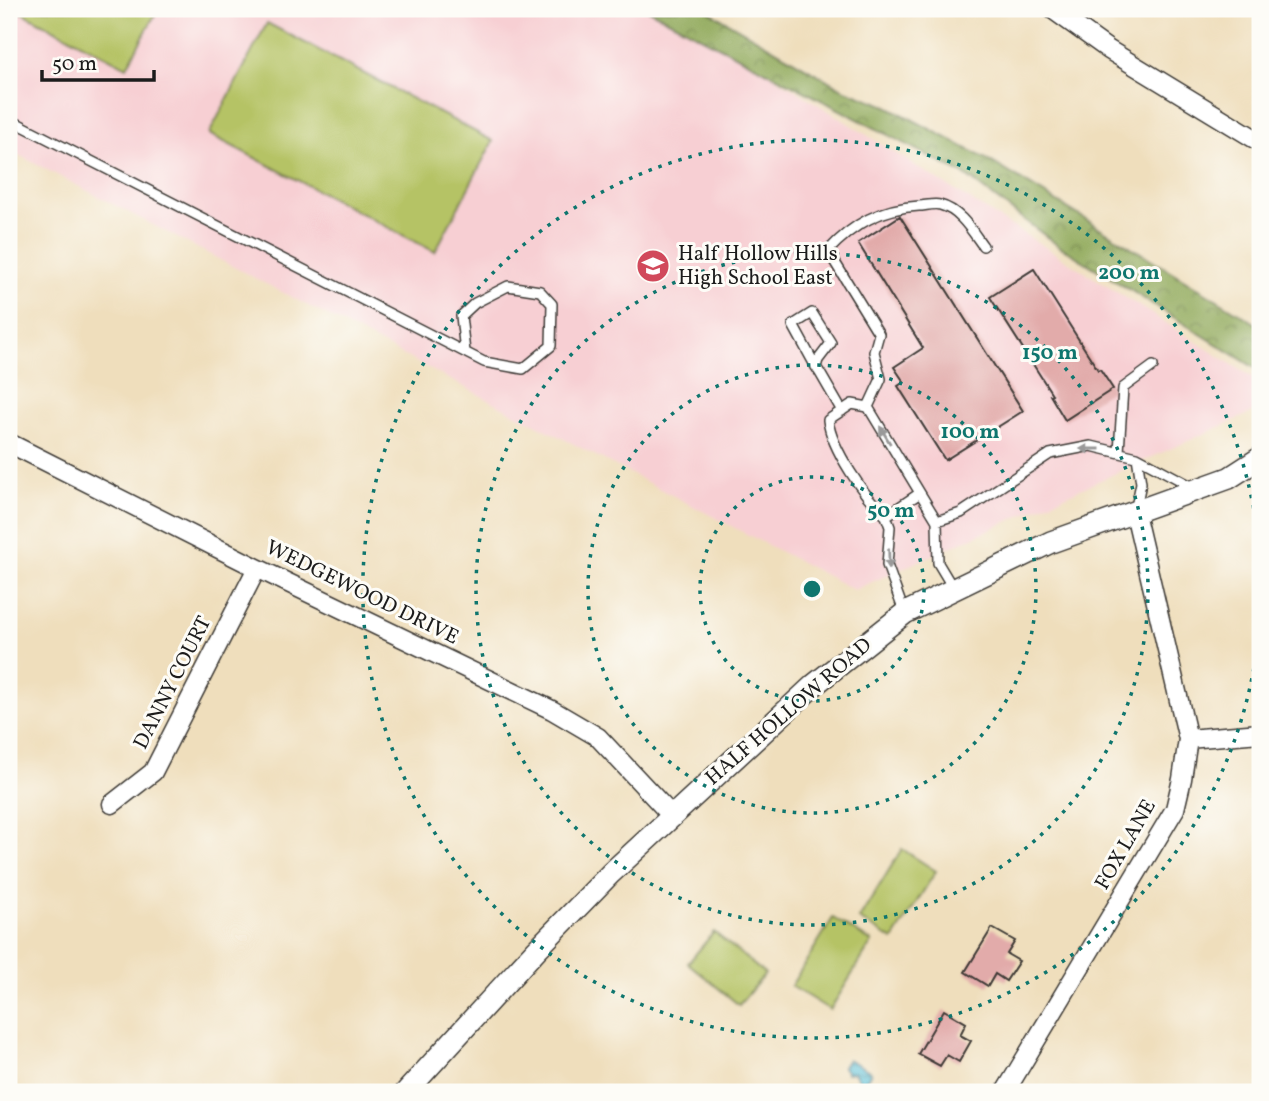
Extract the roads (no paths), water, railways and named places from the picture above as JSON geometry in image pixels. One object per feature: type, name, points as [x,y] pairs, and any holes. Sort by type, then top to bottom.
[{"type":"street","points":[[1052,9],[1109,50],[1260,142]]},
{"type":"street","name":"WEDGEWOOD DRIVE","points":[[9,443],[257,568],[552,710],[598,737],[672,816]]},
{"type":"street","name":"HALF HOLLOW ROAD","points":[[406,1092],[536,950],[611,873],[814,685],[905,613],[1051,542],[1230,478],[1260,458]]},
{"type":"street","name":"FOX LANE","points":[[1005,1092],[1175,808],[1182,779],[1188,739],[1135,513]]},
{"type":"street","name":"DANNY COURT","points":[[112,804],[153,772],[257,568]]},
{"type":"street","points":[[1188,739],[1260,733]]},
{"type":"lane","points":[[9,119],[484,362],[523,369],[551,346],[552,304],[540,291],[508,286],[475,303],[461,316],[465,352]]},
{"type":"lane","points":[[868,407],[881,379],[874,352],[879,334],[828,251],[868,218],[901,207],[940,205],[961,216],[983,246]]},
{"type":"lane","points":[[816,367],[818,360],[831,344],[812,313],[793,325],[816,367],[842,411]]},
{"type":"lane","points":[[1119,452],[1123,388],[1153,366]]},
{"type":"lane","points":[[905,613],[887,565],[890,527],[886,516],[871,503],[830,435],[828,420],[852,404],[868,407],[937,521],[938,563],[954,589]]},
{"type":"lane","points":[[937,521],[961,513],[1050,454],[1091,446],[1137,457],[1198,490]]},
{"type":"lane","points":[[1135,513],[1141,483],[1137,457]]},
{"type":"lane","points":[[886,516],[920,493]]},
{"type":"water","points":[[848,1059],[871,1072],[868,1078],[861,1083],[854,1072],[847,1073],[843,1067]]},
{"type":"place","name":"Half Hollow Hills High School East","points":[[653,266]]}]
